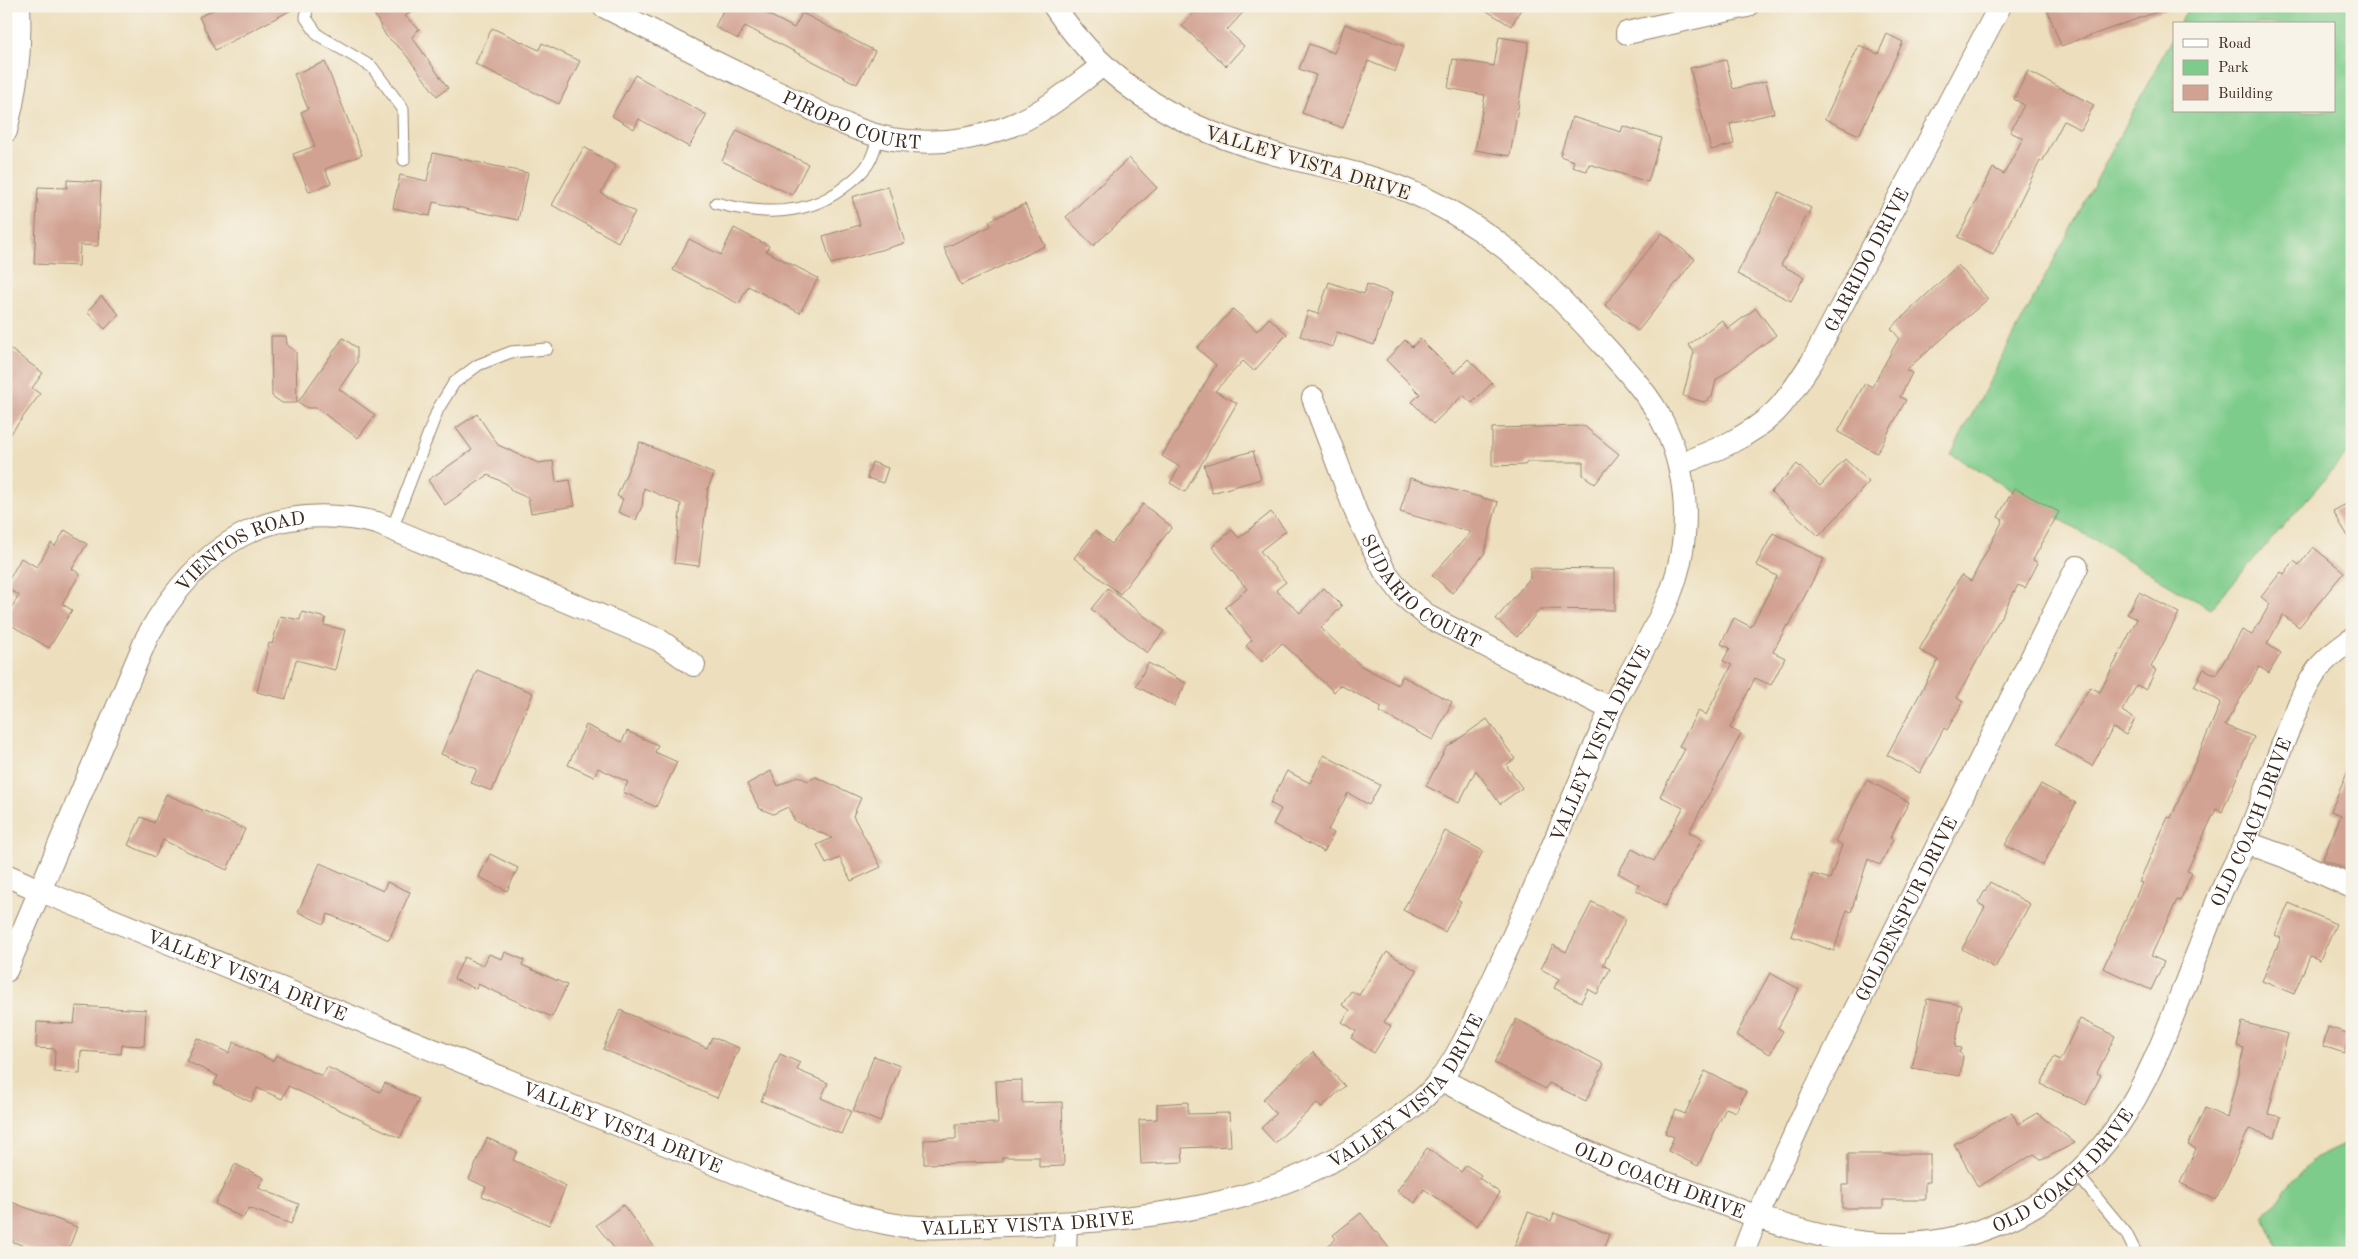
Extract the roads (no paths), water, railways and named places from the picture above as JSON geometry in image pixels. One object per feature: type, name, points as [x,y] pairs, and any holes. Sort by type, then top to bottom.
[{"type":"street","points":[[6,131],[18,75],[21,37],[19,6]]},
{"type":"street","name":"PIROPO COURT","points":[[603,6],[739,75],[839,122],[879,135],[915,141],[938,142],[983,135],[1005,128],[1044,109],[1103,65]]},
{"type":"street","name":"VALLEY VISTA DRIVE","points":[[6,875],[41,891],[759,1182],[840,1212],[905,1226],[1066,1223],[1185,1211],[1216,1204],[1283,1183],[1318,1169],[1397,1119],[1434,1087],[1470,1029],[1508,947],[1611,709],[1659,618],[1677,574],[1685,527],[1685,504],[1680,464],[1658,412],[1623,367],[1551,288],[1517,256],[1475,226],[1398,187],[1358,173],[1275,154],[1192,126],[1142,98],[1103,65],[1054,6]]},
{"type":"street","points":[[1627,33],[1747,6]]},
{"type":"street","name":"GARRIDO DRIVE","points":[[1680,464],[1710,453],[1763,422],[1784,402],[1807,370],[2000,6]]},
{"type":"street","name":"SUDARIO COURT","points":[[1314,398],[1357,515],[1384,570],[1404,596],[1428,616],[1611,709]]},
{"type":"street","name":"VIENTOS ROAD","points":[[6,971],[147,636],[165,605],[194,570],[231,541],[254,529],[296,518],[336,516],[357,519],[392,529],[653,636],[672,647],[694,665]]},
{"type":"street","name":"GOLDENSPUR DRIVE","points":[[1742,1253],[1817,1088],[2077,567]]},
{"type":"street","name":"OLD COACH DRIVE","points":[[1440,1078],[1530,1125],[1607,1160],[1757,1217],[1839,1239],[1872,1243],[1938,1240],[1970,1234],[2005,1223],[2032,1210],[2077,1174],[2119,1125],[2151,1068],[2222,888],[2245,842],[2305,690],[2331,654],[2352,639]]},
{"type":"street","points":[[2245,842],[2286,857],[2352,887]]},
{"type":"street","points":[[1065,1253],[1066,1223]]},
{"type":"lane","points":[[307,6],[306,18],[318,35],[372,67],[403,109],[404,160]]},
{"type":"lane","points":[[716,203],[740,210],[757,211],[803,209],[821,203],[837,193],[862,172],[869,162],[879,135]]},
{"type":"lane","points":[[392,529],[438,409],[454,383],[478,364],[511,352],[547,349]]},
{"type":"lane","points":[[2077,1174],[2126,1233],[2136,1253]]}]
